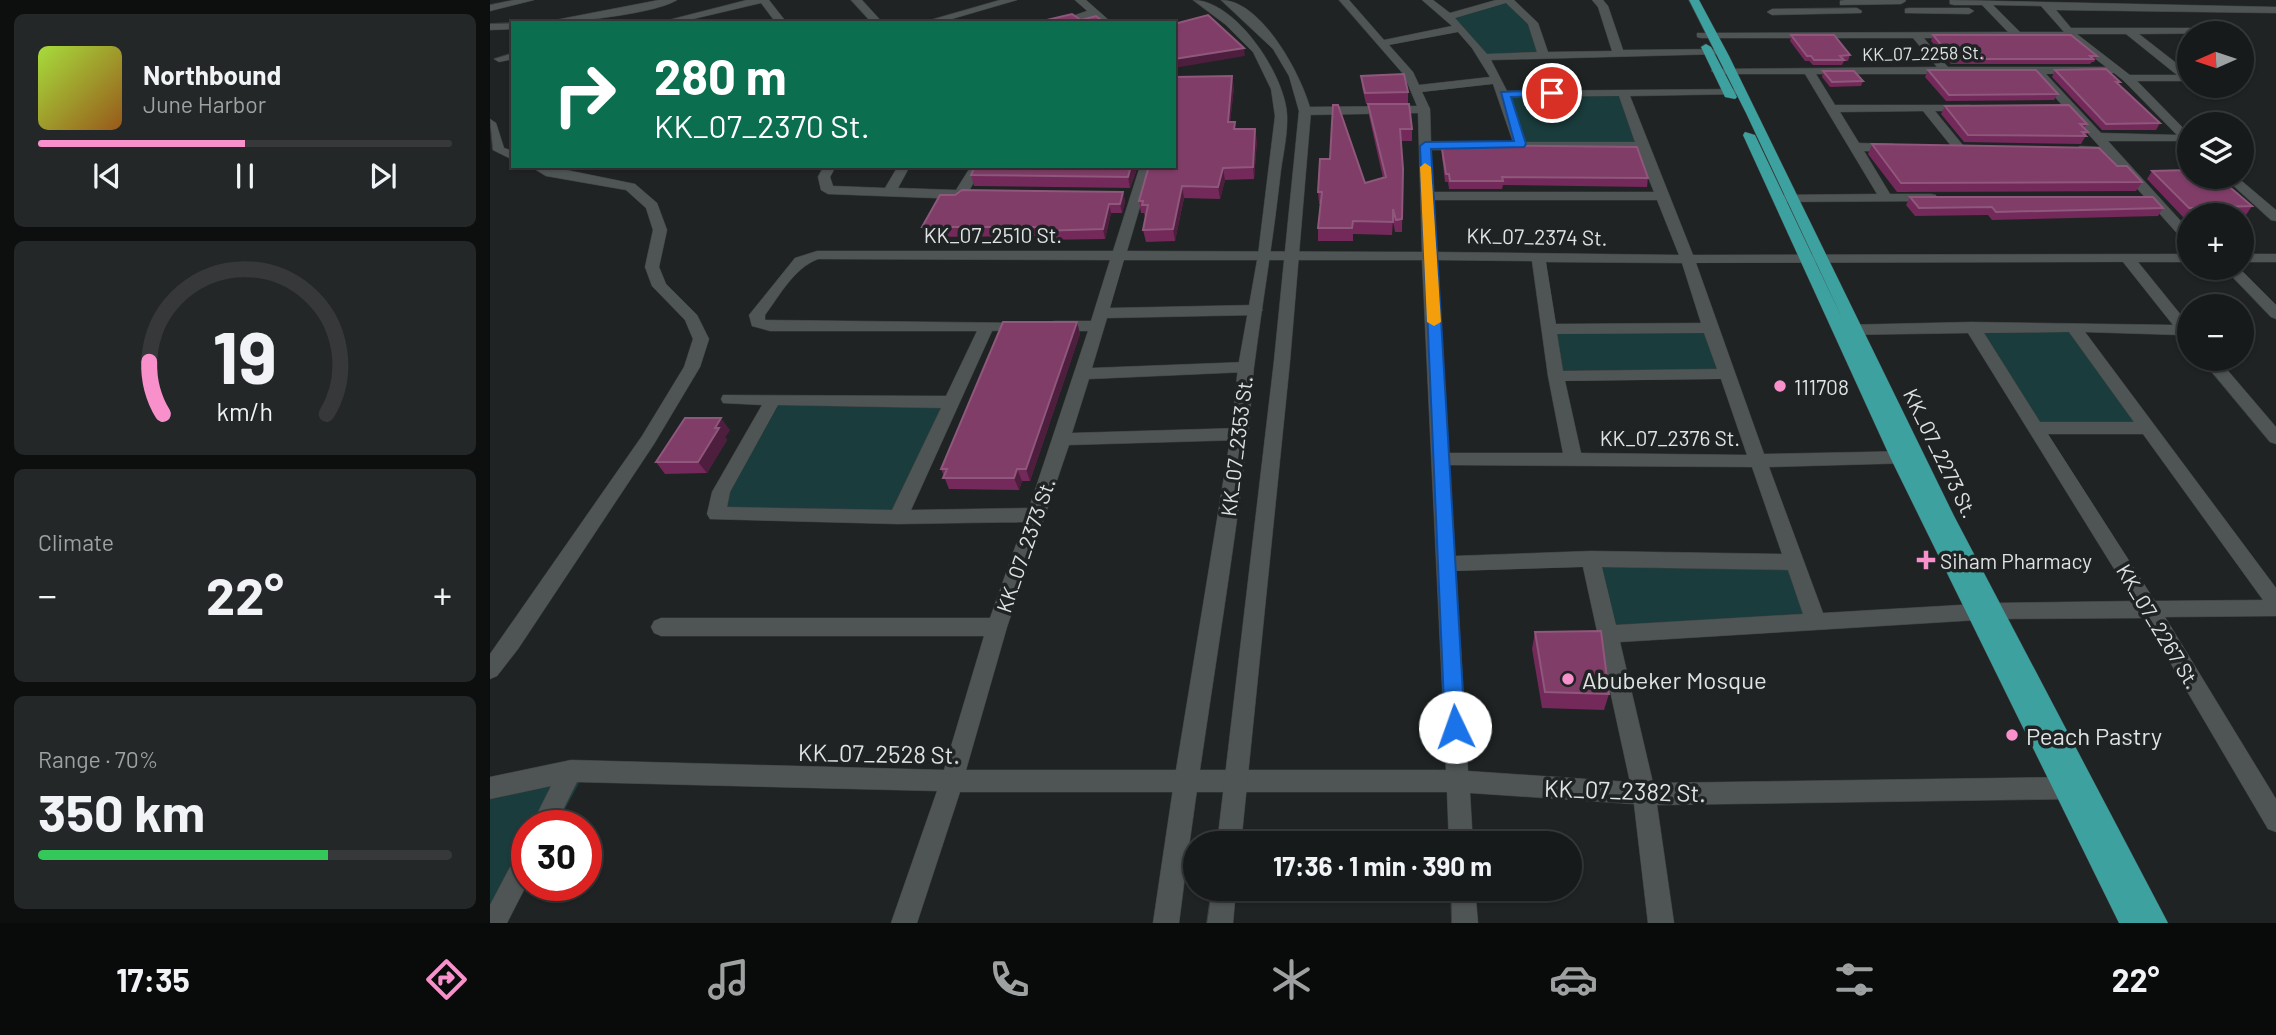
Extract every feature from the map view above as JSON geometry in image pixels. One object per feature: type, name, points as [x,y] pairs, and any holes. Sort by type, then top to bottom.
[{"type":"main road","name":"KK_07_2273 St.","points":[[1683,0],[1710,43],[1734,91],[1907,457],[2075,788],[2155,923]]},
{"type":"main road","name":"KK_07_2273 St.","points":[[1694,0],[1710,43]]},
{"type":"main road","name":"KK_07_2273 St.","points":[[2075,788],[2132,923]]},
{"type":"street","points":[[490,8],[529,0]]},
{"type":"street","points":[[613,0],[620,17]]},
{"type":"street","points":[[570,21],[620,17],[673,0]]},
{"type":"street","points":[[671,21],[762,0],[780,21]]},
{"type":"street","points":[[858,2],[875,0]]},
{"type":"street","points":[[933,21],[1012,0]]},
{"type":"street","points":[[1080,0],[1105,21]]},
{"type":"street","name":"KK_07_2353 St.","points":[[1167,923],[1185,782],[1240,434],[1246,367],[1265,255],[1280,104],[1277,89],[1258,51],[1230,23],[1198,0]]},
{"type":"street","name":"KK_07_2353 St.","points":[[1226,0],[1260,26],[1279,49],[1298,84],[1305,111],[1293,256],[1230,831]]},
{"type":"street","points":[[1347,0],[1409,74],[1424,109],[1426,196],[1460,831]]},
{"type":"street","points":[[1427,0],[1450,16],[1486,57],[1505,94],[1520,144]]},
{"type":"street","points":[[1450,16],[1507,0],[1533,23],[1543,54]]},
{"type":"street","points":[[1597,0],[1603,6],[1619,54]]},
{"type":"street","points":[[1765,0],[1787,36]]},
{"type":"street","points":[[2115,0],[2124,8]]},
{"type":"street","points":[[2219,0],[2230,8]]},
{"type":"street","points":[[1486,57],[1619,54],[1787,36],[1863,19],[1901,1],[1928,34]]},
{"type":"street","points":[[1953,1],[2124,8],[2170,4],[2276,10]]},
{"type":"street","points":[[1953,1],[1962,11]]},
{"type":"street","points":[[858,2],[876,21]]},
{"type":"street","points":[[1984,2],[2016,34]]},
{"type":"street","points":[[2044,3],[2071,33],[2127,78],[2177,133]]},
{"type":"street","points":[[1772,12],[1820,5],[1915,34],[2177,32]]},
{"type":"street","points":[[1909,11],[1993,12]]},
{"type":"street","points":[[1064,21],[1096,12]]},
{"type":"street","points":[[490,27],[511,26]]},
{"type":"street","points":[[1383,43],[1460,28]]},
{"type":"street","points":[[2129,31],[2177,69]]},
{"type":"street","points":[[1915,34],[1945,70]]},
{"type":"street","points":[[499,59],[511,56]]},
{"type":"street","points":[[1808,70],[1885,198]]},
{"type":"street","points":[[2037,70],[2062,106],[2099,137],[2132,173],[2145,198],[2177,227]]},
{"type":"street","name":"KK_07_2258 St.","points":[[1724,71],[2116,70]]},
{"type":"street","points":[[2127,78],[2177,78]]},
{"type":"street","points":[[1415,89],[1498,80]]},
{"type":"street","points":[[1505,94],[1734,91]]},
{"type":"street","points":[[1623,92],[1688,260],[1816,621]]},
{"type":"street","points":[[1926,107],[1960,149]]},
{"type":"street","points":[[1832,109],[1978,107]]},
{"type":"street","points":[[1305,111],[1424,109]]},
{"type":"street","points":[[490,123],[499,150],[511,155]]},
{"type":"street","points":[[2099,137],[2177,140]]},
{"type":"street","points":[[1425,146],[1642,146]]},
{"type":"street","points":[[1856,147],[1908,148]]},
{"type":"street","points":[[2069,150],[2110,150]]},
{"type":"street","points":[[490,670],[648,440],[692,367],[701,340],[692,318],[659,286],[652,267],[660,230],[652,206],[630,187],[551,173],[540,168]]},
{"type":"street","points":[[829,168],[824,177],[828,190],[987,195]]},
{"type":"street","points":[[889,192],[903,168]]},
{"type":"street","points":[[960,195],[976,168]]},
{"type":"street","name":"KK_07_2373 St.","points":[[904,923],[952,781],[996,627],[1062,439],[1119,255],[1130,195],[1145,168]]},
{"type":"street","points":[[2132,173],[2155,173]]},
{"type":"street","points":[[2244,189],[2276,217]]},
{"type":"street","points":[[1426,196],[1662,196]]},
{"type":"street","points":[[1786,199],[1939,198]]},
{"type":"street","name":"KK_07_2510 St.","points":[[987,326],[770,326],[757,323],[757,315],[800,261],[817,255],[1265,255]]},
{"type":"street","name":"KK_07_2374 St.","points":[[1265,255],[1688,260],[2177,258]]},
{"type":"street","points":[[1538,257],[1556,376],[1573,460]]},
{"type":"street","points":[[2126,257],[2177,320]]},
{"type":"street","points":[[2254,258],[2276,258]]},
{"type":"street","points":[[2243,280],[2276,314]]},
{"type":"street","points":[[898,517],[987,326],[1255,310]]},
{"type":"street","name":"KK_07_2267 St.","points":[[1972,327],[2150,610],[2276,821]]},
{"type":"street","points":[[1849,330],[2073,327],[2177,332]]},
{"type":"street","points":[[2073,327],[2276,605]]},
{"type":"street","points":[[1550,329],[1710,328]]},
{"type":"street","points":[[1082,374],[1246,367]]},
{"type":"street","points":[[2219,371],[2276,438]]},
{"type":"street","points":[[1556,376],[1729,374]]},
{"type":"street","points":[[729,400],[950,402]]},
{"type":"street","points":[[773,400],[721,492],[716,514],[898,517],[1035,515]]},
{"type":"street","points":[[2035,428],[2149,428]]},
{"type":"street","points":[[1062,439],[1240,434]]},
{"type":"street","name":"KK_07_2376 St.","points":[[1442,458],[1760,461],[1907,457]]},
{"type":"street","points":[[1446,564],[1591,559],[1793,562]]},
{"type":"street","points":[[1591,559],[1644,794],[1661,923]]},
{"type":"street","points":[[1608,634],[1985,612],[2276,605]]},
{"type":"street","points":[[661,627],[996,627]]},
{"type":"street","points":[[551,810],[571,771]]},
{"type":"street","name":"KK_07_2528 St.","points":[[490,788],[571,771],[952,781],[1185,782]]},
{"type":"street","name":"KK_07_2382 St.","points":[[1185,782],[1458,781],[1644,794],[2075,788]]},
{"type":"street","points":[[494,923],[511,890]]},
{"type":"street","points":[[1220,923],[1223,901]]},
{"type":"street","points":[[1464,901],[1465,923]]},
{"type":"shaded area","points":[[1507,0],[1536,23],[1543,54],[1486,57],[1450,16]]},
{"type":"shaded area","points":[[1623,92],[1642,146],[1520,144],[1505,94]]},
{"type":"shaded area","points":[[1972,327],[2073,327],[2149,428],[2035,428]]},
{"type":"shaded area","points":[[1710,328],[1729,374],[1556,376],[1550,329]]},
{"type":"shaded area","points":[[773,400],[950,402],[898,517],[716,514]]},
{"type":"shaded area","points":[[1591,559],[1793,562],[1816,621],[1609,634]]},
{"type":"shaded area","points":[[590,763],[565,810],[511,810],[511,900],[490,923],[490,783]]},
{"type":"building","points":[[1072,14],[1081,20],[1096,16],[1102,21],[1042,21]]},
{"type":"building","points":[[1208,15],[1244,48],[1176,59],[1176,23]]},
{"type":"building","points":[[1791,35],[1834,35],[1850,55],[1840,56],[1844,60],[1814,60],[1807,56]]},
{"type":"building","points":[[1933,35],[2071,35],[2097,56],[2090,56],[2093,59],[1953,59]]},
{"type":"building","points":[[2106,69],[2120,82],[2116,82],[2160,123],[2106,124],[2055,70]]},
{"type":"building","points":[[1928,70],[2036,70],[2058,94],[1949,95]]},
{"type":"building","points":[[1823,71],[1854,71],[1863,81],[1832,82]]},
{"type":"building","points":[[1404,74],[1408,92],[1365,93],[1361,76]]},
{"type":"building","points":[[1232,76],[1228,122],[1235,122],[1234,129],[1255,129],[1253,167],[1223,168],[1218,187],[1182,186],[1173,229],[1143,230],[1148,205],[1142,205],[1143,201],[1139,201],[1148,168],[1176,168],[1176,77]]},
{"type":"building","points":[[1368,104],[1409,104],[1412,129],[1400,129],[1403,169],[1402,219],[1396,220],[1393,209],[1393,222],[1353,221],[1352,228],[1318,228],[1322,192],[1318,192],[1320,159],[1330,159],[1333,105],[1338,105],[1365,183],[1386,177]]},
{"type":"building","points":[[2069,105],[2087,124],[2080,124],[2088,132],[2082,132],[2086,136],[1968,135],[1945,106]]},
{"type":"building","points":[[1872,144],[2099,148],[2117,166],[2127,166],[2142,182],[1901,183]]},
{"type":"building","points":[[1448,145],[1637,147],[1648,178],[1502,177],[1503,181],[1450,181],[1449,174],[1446,174],[1442,149],[1448,148]]},
{"type":"building","points":[[974,168],[1130,168],[1128,177],[971,175]]},
{"type":"building","points":[[2177,170],[2177,189],[2232,189],[2248,203],[2184,203],[2152,171]]},
{"type":"building","points":[[962,190],[1123,192],[1120,204],[1109,204],[1103,229],[1038,231],[1040,227],[922,227],[940,195],[955,195]]},
{"type":"building","points":[[1910,197],[2153,197],[2163,208],[1996,212],[1992,207],[1919,208]]},
{"type":"building","points":[[1003,322],[1077,322],[1026,469],[1017,469],[1014,478],[943,478],[947,469],[941,469]]},
{"type":"building","points":[[685,418],[721,418],[715,428],[719,428],[698,462],[656,462]]},
{"type":"building","name":"Abubeker Mosque","points":[[1601,631],[1609,694],[1545,692],[1535,632]]},
{"type":"slow traffic","points":[[1425,167],[1434,322]]},
{"type":"place","name":"111708","points":[[1780,386]]},
{"type":"place","name":"Siham Pharmacy","points":[[1926,560]]},
{"type":"place","name":"Abubeker Mosque","points":[[1568,679]]},
{"type":"place","name":"Peach Pastry","points":[[2012,735]]},
{"type":"route","points":[[1455,727],[1425,146],[1520,144],[1505,94],[1552,93]]}]
